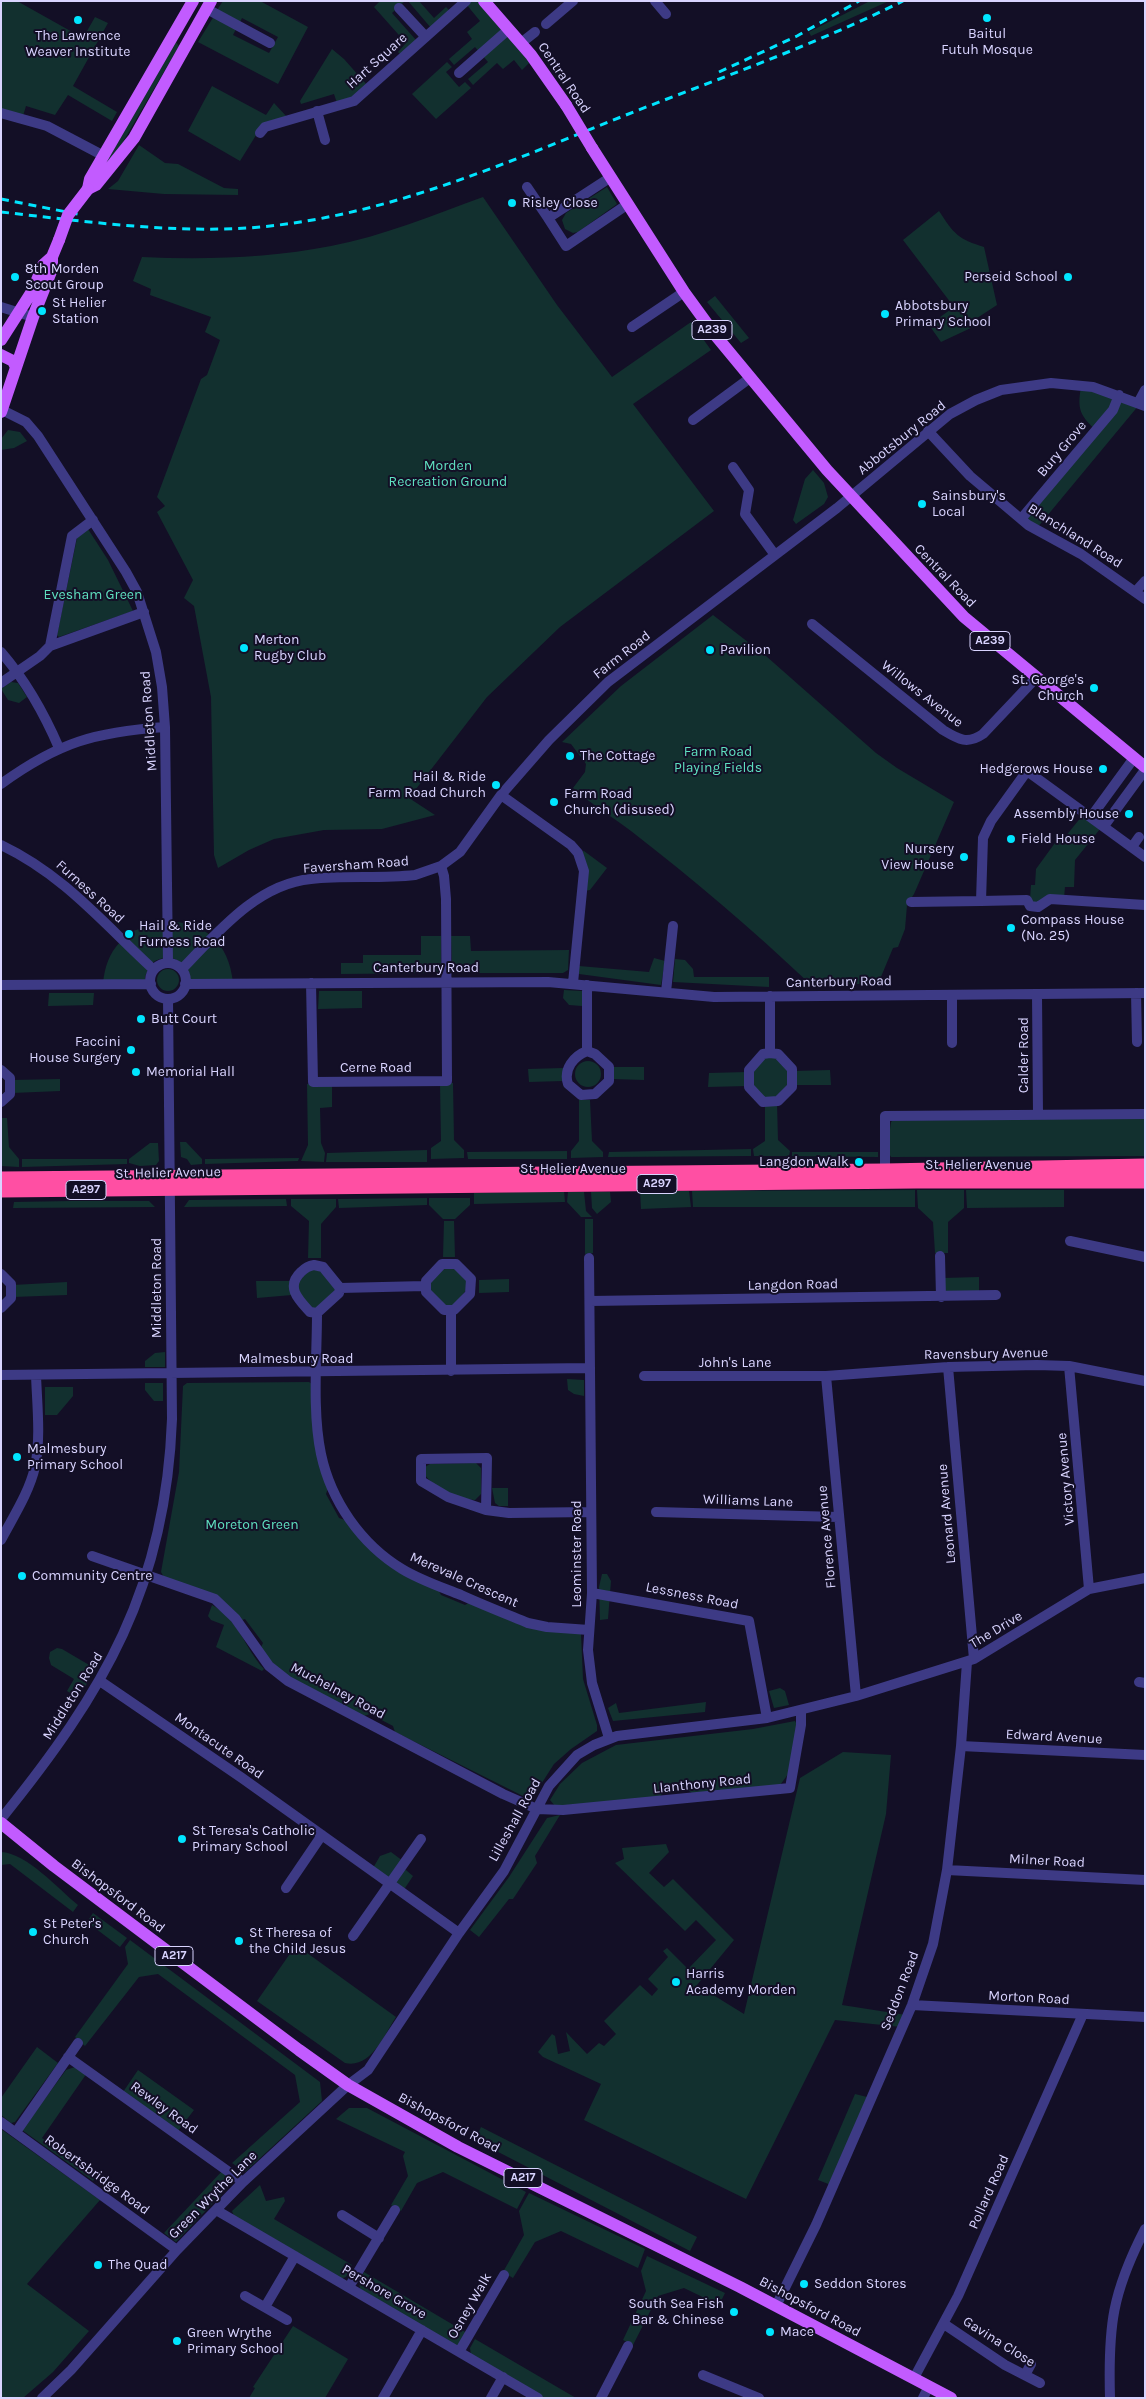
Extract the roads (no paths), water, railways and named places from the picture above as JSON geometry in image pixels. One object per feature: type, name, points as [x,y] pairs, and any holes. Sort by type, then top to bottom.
[{"type":"highway","name":"St. Helier Avenue","points":[[1,1190],[170,1184],[1145,1166]]},
{"type":"highway","name":"St. Helier Avenue","points":[[1,1179],[170,1184],[1145,1181]]},
{"type":"main road","points":[[88,189],[90,178],[194,1]]},
{"type":"main road","name":"Central Road","points":[[484,1],[521,43],[566,105],[684,292],[716,336],[851,497],[964,617],[1145,768]]},
{"type":"main road","points":[[2,411],[16,367],[25,347],[33,317],[52,269],[52,257],[68,215],[88,189],[96,185],[130,144],[209,5]]},
{"type":"main road","points":[[175,33],[189,40]]},
{"type":"main road","points":[[1,340],[33,290],[43,265],[52,257]]},
{"type":"main road","points":[[1,355],[13,361],[16,367]]},
{"type":"main road","name":"Bishopsford Road","points":[[1,1823],[54,1866],[348,2085],[458,2147],[776,2306],[914,2378],[926,2392],[951,2398]]},
{"type":"street","name":"Hart Square","points":[[260,133],[265,127],[354,101],[466,1]]},
{"type":"street","points":[[546,24],[574,1]]},
{"type":"street","points":[[655,1],[666,14]]},
{"type":"street","points":[[209,5],[270,43]]},
{"type":"street","points":[[399,8],[425,36]]},
{"type":"street","points":[[459,73],[509,29]]},
{"type":"street","points":[[521,43],[535,32]]},
{"type":"street","points":[[317,112],[325,140]]},
{"type":"street","points":[[1,113],[47,126],[104,156]]},
{"type":"street","points":[[548,218],[611,177]]},
{"type":"street","points":[[527,187],[566,246],[628,204]]},
{"type":"street","points":[[632,327],[684,292]]},
{"type":"street","points":[[1,307],[33,317]]},
{"type":"street","points":[[693,420],[750,378]]},
{"type":"street","name":"Abbotsbury Road","points":[[851,497],[950,414],[976,400],[1001,390],[1043,384],[1071,384],[1092,387],[1141,404]]},
{"type":"street","points":[[1141,404],[1145,390]]},
{"type":"street","name":"Bury Grove","points":[[1021,519],[1113,410],[1119,395]]},
{"type":"street","name":"Middleton Road","points":[[2,411],[26,422],[38,436],[126,572],[144,612],[159,666],[165,727],[168,962]]},
{"type":"street","name":"Blanchland Road","points":[[928,431],[970,476],[1021,519],[1081,554],[1145,598]]},
{"type":"street","points":[[733,467],[749,490],[745,514],[776,555]]},
{"type":"street","name":"Farm Road","points":[[441,866],[460,852],[501,795],[549,740],[608,682],[851,497]]},
{"type":"street","points":[[50,646],[72,536],[94,520]]},
{"type":"street","points":[[1136,591],[1145,581]]},
{"type":"street","points":[[1,682],[40,656],[50,646],[144,612]]},
{"type":"street","name":"Willows Avenue","points":[[812,624],[943,730],[957,739],[965,741],[975,740],[984,734],[1036,678]]},
{"type":"street","points":[[1,652],[17,671],[46,717],[59,748]]},
{"type":"street","points":[[1,784],[28,765],[59,748],[89,737],[130,730],[165,727]]},
{"type":"street","points":[[1091,817],[1134,758]]},
{"type":"street","points":[[1104,826],[1145,768]]},
{"type":"street","points":[[981,901],[982,846],[985,833],[1027,771],[1041,779],[1145,857]]},
{"type":"street","points":[[501,795],[571,845],[582,862],[584,871],[573,983]]},
{"type":"street","points":[[1134,848],[1139,837]]},
{"type":"street","name":"Furness Road","points":[[1,845],[22,854],[58,878],[153,969]]},
{"type":"street","points":[[441,866],[446,899],[447,982]]},
{"type":"street","name":"Faversham Road","points":[[182,969],[232,918],[261,897],[285,886],[309,879],[415,875],[441,866]]},
{"type":"street","points":[[912,902],[1028,900],[1030,906],[1038,907],[1050,899],[1145,905]]},
{"type":"street","points":[[666,992],[673,926]]},
{"type":"street","points":[[168,962],[182,969],[185,984],[180,995],[168,999],[159,996],[150,984],[153,969],[168,962]]},
{"type":"street","name":"Canterbury Road","points":[[185,984],[521,981],[573,983],[714,996],[1141,993],[1137,1042]]},
{"type":"street","name":"Cerne Road","points":[[311,983],[313,1082],[438,1082],[447,1081],[447,982]]},
{"type":"street","points":[[1,985],[150,984]]},
{"type":"street","points":[[587,985],[587,1051]]},
{"type":"street","name":"Calder Road","points":[[1038,994],[1038,1115]]},
{"type":"street","points":[[952,995],[952,1043]]},
{"type":"street","points":[[770,996],[770,1053]]},
{"type":"street","name":"Middleton Road","points":[[1,1819],[58,1746],[100,1681],[132,1616],[147,1575],[162,1518],[171,1438],[172,1373],[168,999]]},
{"type":"street","points":[[587,1051],[595,1054],[609,1067],[609,1081],[595,1094],[581,1095],[568,1084],[566,1072],[574,1060],[587,1051]]},
{"type":"street","points":[[770,1053],[778,1054],[792,1069],[792,1087],[778,1101],[763,1102],[749,1087],[749,1070],[763,1054],[770,1053]]},
{"type":"street","points":[[1,1070],[10,1078],[10,1094],[1,1102]]},
{"type":"street","points":[[885,1171],[885,1116],[1145,1114]]},
{"type":"street","points":[[1070,1241],[1145,1257]]},
{"type":"street","points":[[940,1256],[941,1297]]},
{"type":"street","name":"Leominster Road","points":[[590,1258],[592,1593],[588,1650],[592,1683],[609,1738]]},
{"type":"street","points":[[442,1264],[456,1264],[471,1279],[470,1294],[454,1310],[450,1311],[444,1310],[426,1292],[425,1286],[426,1281],[442,1264]]},
{"type":"street","points":[[319,1265],[329,1273],[340,1288],[338,1293],[316,1313],[310,1312],[296,1296],[293,1284],[298,1275],[308,1266],[319,1265]]},
{"type":"street","points":[[1,1274],[11,1284],[11,1298],[1,1308]]},
{"type":"street","points":[[340,1288],[425,1286]]},
{"type":"street","name":"Langdon Road","points":[[590,1301],[941,1297],[996,1294]]},
{"type":"street","points":[[450,1311],[451,1371]]},
{"type":"street","name":"Merevale Crescent","points":[[316,1313],[318,1427],[326,1471],[348,1519],[371,1545],[395,1564],[416,1576],[512,1616],[547,1626],[589,1630]]},
{"type":"street","name":"Ravensbury Avenue","points":[[826,1376],[948,1367],[1069,1366],[1145,1381]]},
{"type":"street","name":"Victory Avenue","points":[[1069,1366],[1089,1589]]},
{"type":"street","name":"Leonard Avenue","points":[[948,1367],[971,1661]]},
{"type":"street","name":"Malmesbury Road","points":[[1,1375],[317,1373],[590,1368]]},
{"type":"street","points":[[1,1540],[26,1490],[35,1465],[37,1447],[36,1375]]},
{"type":"street","name":"John's Lane","points":[[644,1376],[826,1376]]},
{"type":"street","name":"Florence Avenue","points":[[826,1376],[856,1696]]},
{"type":"street","points":[[486,1510],[487,1458],[421,1459],[421,1481],[448,1497],[486,1510],[509,1513],[591,1512]]},
{"type":"street","name":"Williams Lane","points":[[656,1512],[838,1517]]},
{"type":"street","points":[[92,1556],[147,1575]]},
{"type":"street","name":"Muchelney Road","points":[[147,1575],[205,1595],[222,1604],[236,1618],[269,1666],[288,1681],[504,1794],[538,1809]]},
{"type":"street","name":"The Drive","points":[[856,1696],[971,1661],[1089,1589],[1145,1578]]},
{"type":"street","name":"Lessness Road","points":[[592,1593],[749,1621],[766,1718]]},
{"type":"street","name":"Seddon Road","points":[[776,2306],[816,2224],[912,2005],[933,1944],[948,1870],[971,1661]]},
{"type":"street","name":"Montacute Road","points":[[100,1681],[322,1835],[459,1933]]},
{"type":"street","name":"Lilleshall Road","points":[[348,2085],[363,2076],[383,2048],[459,1933],[504,1871],[549,1786],[570,1761],[586,1749],[609,1738],[632,1733],[766,1718],[856,1696]]},
{"type":"street","name":"Llanthony Road","points":[[538,1809],[563,1810],[607,1807],[790,1788],[801,1725],[801,1710]]},
{"type":"street","name":"Edward Avenue","points":[[961,1746],[1145,1756]]},
{"type":"street","points":[[286,1888],[322,1835]]},
{"type":"street","points":[[353,1936],[420,1839]]},
{"type":"street","name":"Milner Road","points":[[948,1870],[1145,1880]]},
{"type":"street","name":"Morton Road","points":[[912,2005],[1145,2018]]},
{"type":"street","name":"Pollard Road","points":[[914,2378],[958,2296],[1083,2014]]},
{"type":"street","points":[[16,2132],[78,2043]]},
{"type":"street","name":"Rewley Road","points":[[68,2057],[243,2182]]},
{"type":"street","name":"Green Wrythe Lane","points":[[46,2395],[177,2250],[243,2182],[348,2085]]},
{"type":"street","name":"Robertsbridge Road","points":[[1,2122],[177,2250]]},
{"type":"street","name":"Pershore Grove","points":[[216,2210],[538,2398]]},
{"type":"street","points":[[349,2288],[396,2210]]},
{"type":"street","points":[[342,2215],[379,2238]]},
{"type":"street","points":[[1110,2398],[1110,2328],[1113,2309],[1126,2265],[1145,2229]]},
{"type":"street","points":[[264,2307],[294,2256]]},
{"type":"street","name":"Osney Walk","points":[[459,2352],[504,2275]]},
{"type":"street","points":[[245,2296],[287,2320]]},
{"type":"street","name":"Gavina Close","points":[[944,2324],[1004,2365],[1040,2383]]},
{"type":"street","points":[[383,2398],[422,2330]]},
{"type":"street","points":[[601,2398],[628,2346]]},
{"type":"street","points":[[1025,2375],[1031,2364]]},
{"type":"street","points":[[703,2374],[759,2398]]},
{"type":"street","points":[[491,2398],[503,2377]]},
{"type":"street","points":[[46,2395],[59,2398]]},
{"type":"railway","points":[[719,72],[797,36],[859,1]]},
{"type":"railway","points":[[1,212],[155,228],[185,229],[247,228],[298,222],[347,213],[397,200],[493,168],[804,45],[903,1]]},
{"type":"railway","points":[[1,199],[82,215]]},
{"type":"place","name":"Baitul Futuh Mosque","points":[[987,18]]},
{"type":"place","name":"The Lawrence Weaver Institute","points":[[78,20]]},
{"type":"place","name":"Risley Close","points":[[512,203]]},
{"type":"place","name":"8th Morden Scout Group","points":[[15,277]]},
{"type":"place","name":"Perseid School","points":[[1068,277]]},
{"type":"place","name":"St Helier Station","points":[[42,311]]},
{"type":"place","name":"Abbotsbury Primary School","points":[[885,314]]},
{"type":"place","name":"Sainsbury's Local","points":[[922,504]]},
{"type":"place","name":"Merton Rugby Club","points":[[244,648]]},
{"type":"place","name":"Pavilion","points":[[710,650]]},
{"type":"place","name":"St. George's Church","points":[[1094,688]]},
{"type":"place","name":"The Cottage","points":[[570,756]]},
{"type":"place","name":"Hedgerows House","points":[[1103,769]]},
{"type":"place","name":"Hail & Ride Farm Road Church","points":[[496,785]]},
{"type":"place","name":"Farm Road Church (disused)","points":[[554,802]]},
{"type":"place","name":"Assembly House","points":[[1129,814]]},
{"type":"place","name":"Field House","points":[[1011,839]]},
{"type":"place","name":"Nursery View House","points":[[964,857]]},
{"type":"place","name":"Compass House (No. 25)","points":[[1011,928]]},
{"type":"place","name":"Hail & Ride Furness Road","points":[[129,934]]},
{"type":"place","name":"Butt Court","points":[[141,1019]]},
{"type":"place","name":"Faccini House Surgery","points":[[131,1050]]},
{"type":"place","name":"Memorial Hall","points":[[136,1072]]},
{"type":"place","name":"Langdon Walk","points":[[859,1162]]},
{"type":"place","name":"Malmesbury Primary School","points":[[17,1457]]},
{"type":"place","name":"Community Centre","points":[[22,1576]]},
{"type":"place","name":"St Teresa's Catholic Primary School","points":[[182,1839]]},
{"type":"place","name":"St Peter's Church","points":[[33,1932]]},
{"type":"place","name":"St Theresa of the Child Jesus","points":[[239,1941]]},
{"type":"place","name":"Harris Academy Morden","points":[[676,1982]]},
{"type":"place","name":"The Quad","points":[[98,2265]]},
{"type":"place","name":"Seddon Stores","points":[[804,2284]]},
{"type":"place","name":"South Sea Fish Bar & Chinese","points":[[734,2312]]},
{"type":"place","name":"Mace","points":[[770,2332]]},
{"type":"place","name":"Green Wrythe Primary School","points":[[177,2341]]},
{"type":"park label","name":"Morden Recreation Ground","points":[[448,474]]},
{"type":"park label","name":"Evesham Green","points":[[93,595]]},
{"type":"park label","name":"Farm Road Playing Fields","points":[[718,760]]},
{"type":"park label","name":"Moreton Green","points":[[252,1525]]}]
